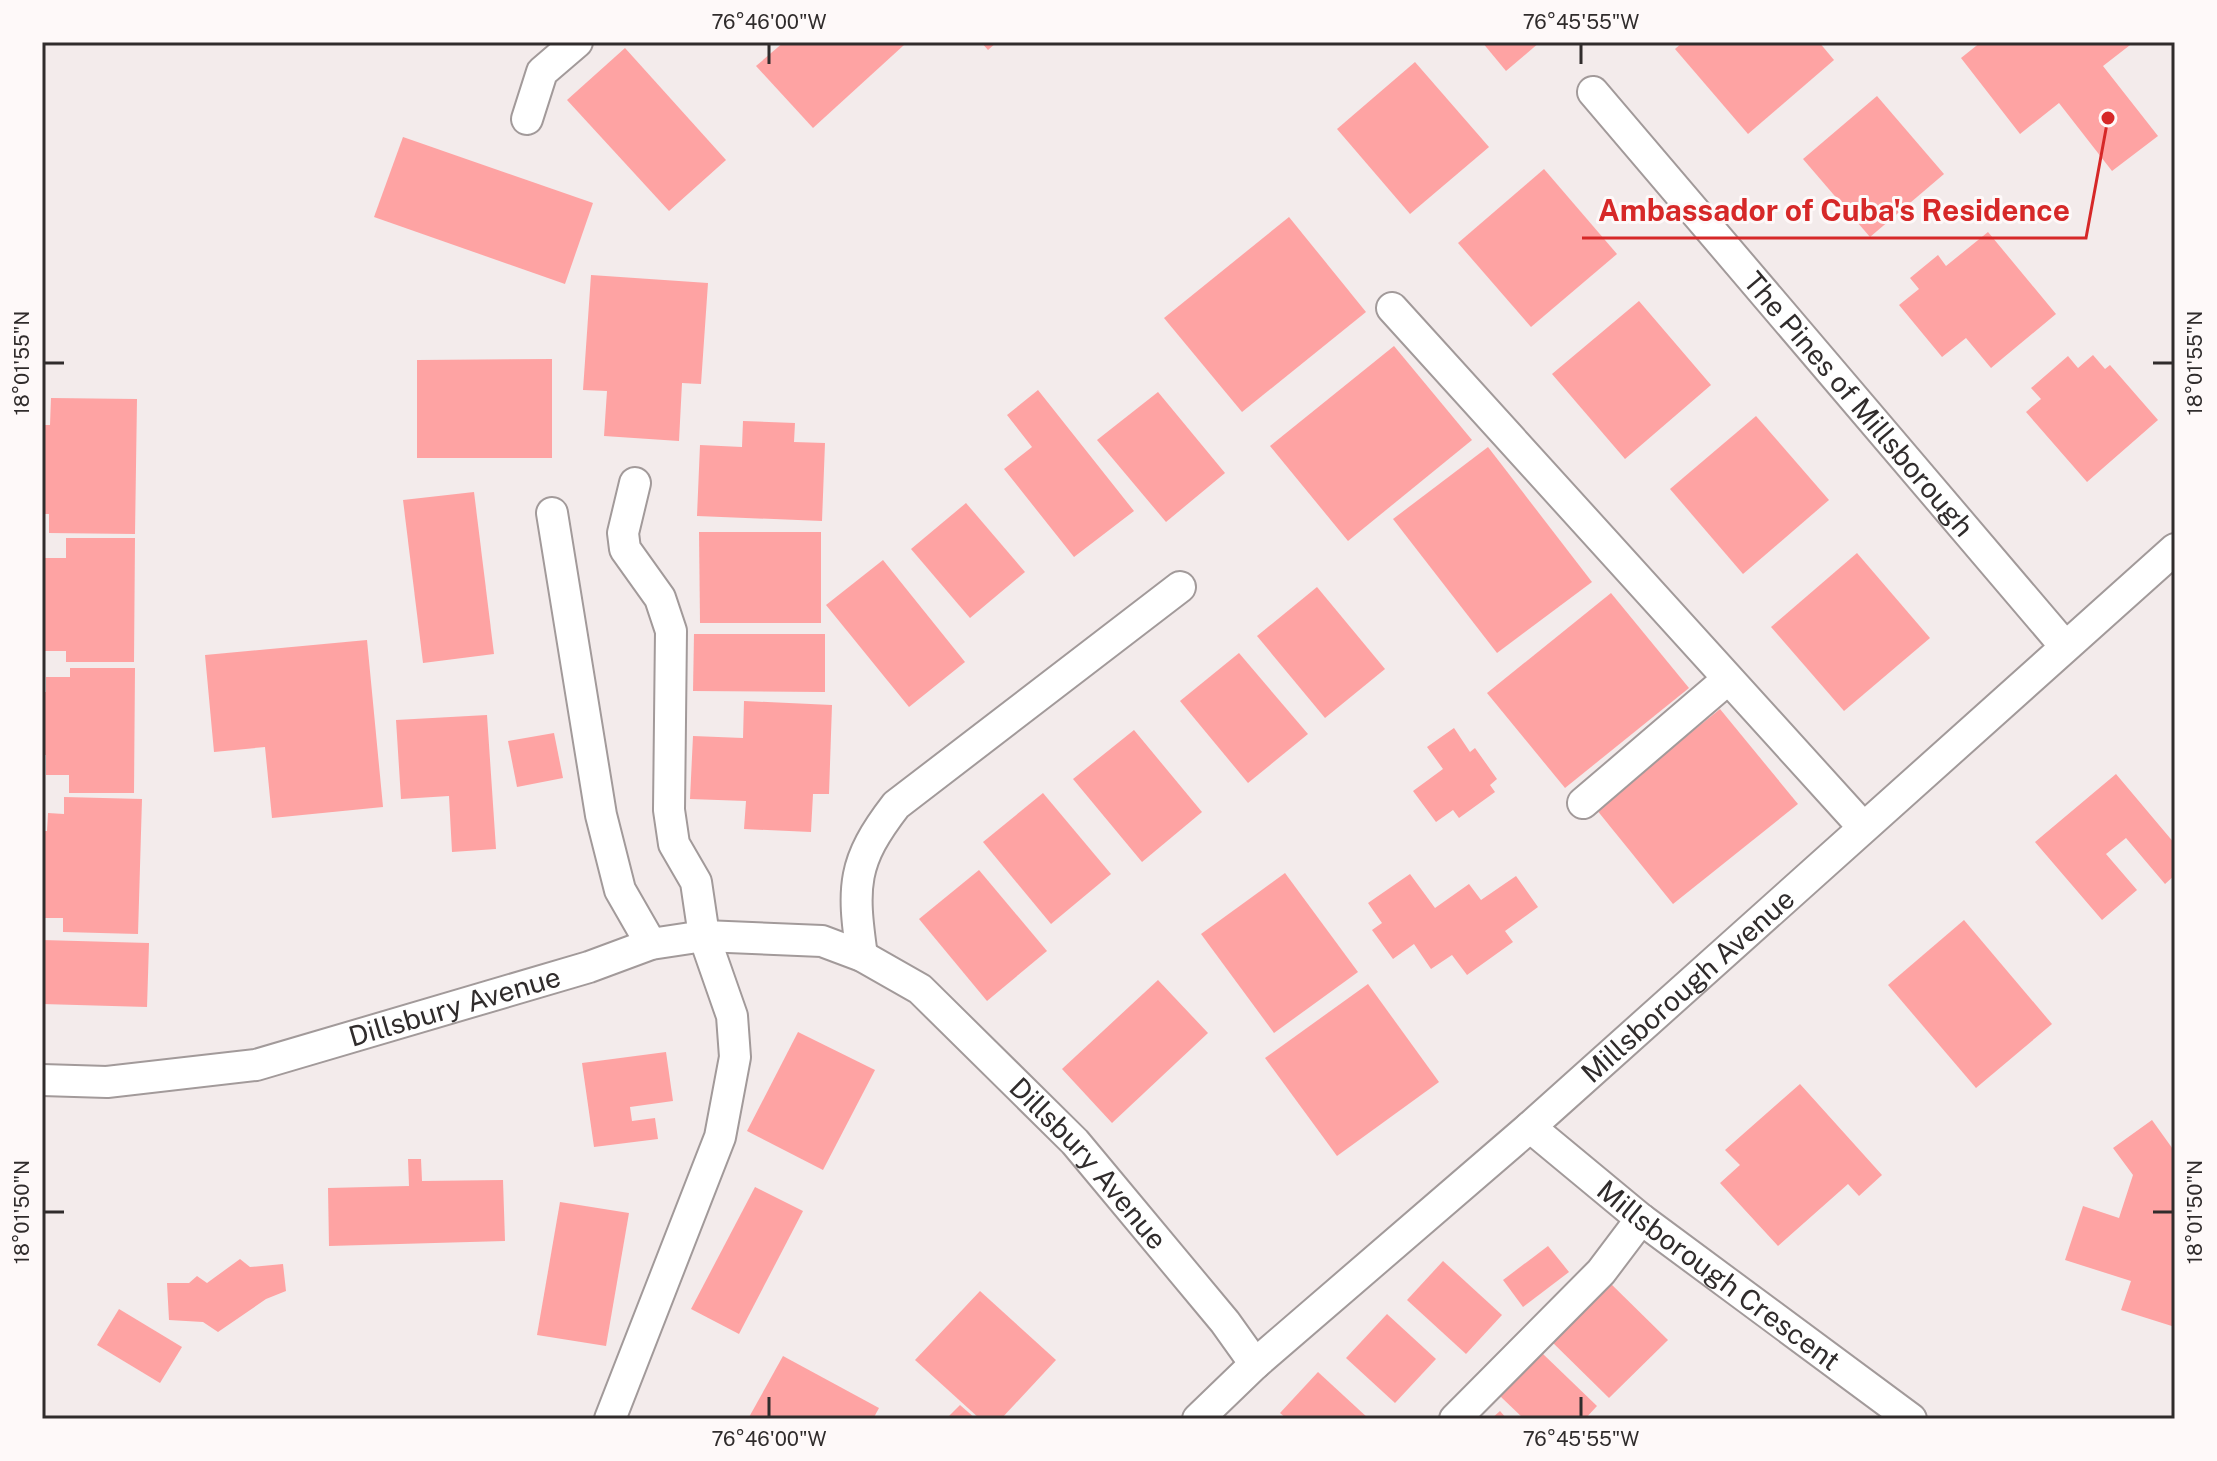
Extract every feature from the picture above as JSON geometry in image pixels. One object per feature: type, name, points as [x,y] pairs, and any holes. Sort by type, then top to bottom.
[{"type":"street","points":[[527,119],[542,72],[577,42]]},
{"type":"street","name":"The Pines of Millsborough","points":[[1593,92],[2064,645]]},
{"type":"street","points":[[1392,308],[1863,827]]},
{"type":"street","points":[[610,1419],[720,1137],[735,1057],[732,1016],[704,936],[696,882],[674,844],[669,810],[671,631],[660,598],[625,549],[623,533],[635,483]]},
{"type":"street","points":[[552,513],[601,815],[620,890],[651,944]]},
{"type":"street","name":"Millsborough Avenue","points":[[1198,1419],[1255,1364],[1530,1127],[2064,645],[2175,549]]},
{"type":"street","points":[[862,956],[853,899],[868,841],[896,805],[1180,587]]},
{"type":"street","points":[[1583,803],[1728,679]]},
{"type":"street","name":"Dillsbury Avenue","points":[[42,1080],[107,1082],[256,1065],[589,967],[651,944],[704,936],[822,941],[862,956],[920,989],[1075,1142],[1225,1322],[1255,1364]]},
{"type":"street","name":"Millsborough Crescent","points":[[1530,1127],[1641,1219],[1911,1419]]},
{"type":"street","points":[[1455,1419],[1601,1272],[1641,1219]]},
{"type":"building","points":[[784,42],[901,42],[904,45],[813,128],[756,66]]},
{"type":"building","points":[[981,42],[997,42],[988,50]]},
{"type":"building","points":[[1482,42],[1540,42],[1506,71]]},
{"type":"building","points":[[1683,42],[1819,42],[1834,60],[1748,134],[1675,49]]},
{"type":"building","points":[[1981,42],[2134,42],[2103,66],[2158,136],[2112,171],[2059,103],[2020,134],[1961,58]]},
{"type":"building","points":[[625,48],[726,160],[669,211],[567,100]]},
{"type":"building","points":[[1415,62],[1489,147],[1410,214],[1337,129]]},
{"type":"building","points":[[1877,96],[1944,174],[1870,237],[1803,159]]},
{"type":"building","points":[[403,137],[593,203],[565,284],[374,217]]},
{"type":"building","points":[[1544,169],[1617,254],[1531,327],[1458,243]]},
{"type":"building","points":[[1289,217],[1366,312],[1242,412],[1164,318]]},
{"type":"building","points":[[1988,232],[2056,314],[1991,368],[1966,338],[1942,357],[1899,305],[1919,289],[1910,278],[1938,255],[1946,266]]},
{"type":"building","points":[[591,275],[708,283],[701,384],[682,383],[679,441],[604,436],[607,391],[583,390]]},
{"type":"building","points":[[1639,301],[1711,385],[1625,459],[1552,374]]},
{"type":"building","points":[[1394,346],[1472,440],[1348,541],[1270,446]]},
{"type":"building","points":[[2093,355],[2105,369],[2110,365],[2158,420],[2087,482],[2026,412],[2041,399],[2031,388],[2068,356],[2078,368]]},
{"type":"building","points":[[552,359],[552,458],[417,458],[417,360]]},
{"type":"building","points":[[1038,390],[1134,511],[1074,557],[1004,469],[1032,447],[1007,415]]},
{"type":"building","points":[[1158,392],[1225,473],[1166,522],[1097,440]]},
{"type":"building","points":[[51,398],[137,399],[135,534],[49,533],[49,514],[42,514],[42,425],[50,425]]},
{"type":"building","points":[[1756,416],[1829,500],[1743,574],[1670,489]]},
{"type":"building","points":[[743,421],[795,423],[794,442],[825,443],[822,521],[697,516],[700,445],[742,447]]},
{"type":"building","points":[[1488,447],[1592,582],[1497,653],[1393,519]]},
{"type":"building","points":[[474,492],[494,654],[423,663],[403,500]]},
{"type":"building","points":[[966,503],[1025,572],[970,618],[911,549]]},
{"type":"building","points":[[699,532],[821,532],[821,623],[700,623]]},
{"type":"building","points":[[66,538],[135,538],[134,662],[66,662],[66,651],[42,651],[42,558],[66,558]]},
{"type":"building","points":[[1857,553],[1930,638],[1844,711],[1771,627]]},
{"type":"building","points":[[883,560],[965,662],[909,707],[826,605]]},
{"type":"building","points":[[1317,587],[1385,669],[1325,718],[1257,636]]},
{"type":"building","points":[[1611,593],[1689,688],[1565,788],[1487,693]]},
{"type":"building","points":[[694,634],[825,634],[825,692],[693,691]]},
{"type":"building","points":[[367,640],[383,807],[272,818],[265,747],[214,752],[205,655]]},
{"type":"building","points":[[1239,653],[1308,734],[1248,783],[1180,701]]},
{"type":"building","points":[[70,668],[135,668],[134,793],[69,793],[69,775],[46,775],[46,755],[42,755],[42,692],[46,692],[46,677],[70,677]]},
{"type":"building","points":[[744,701],[832,705],[829,794],[813,794],[811,832],[744,829],[746,801],[690,799],[693,736],[743,738]]},
{"type":"building","points":[[1720,709],[1798,804],[1673,904],[1596,809]]},
{"type":"building","points":[[487,715],[496,849],[452,852],[449,796],[401,799],[396,720]]},
{"type":"building","points":[[1454,728],[1470,752],[1475,748],[1497,779],[1490,785],[1495,792],[1459,818],[1453,810],[1436,822],[1413,791],[1443,769],[1427,747]]},
{"type":"building","points":[[1134,730],[1202,812],[1142,862],[1073,779]]},
{"type":"building","points":[[554,733],[563,778],[517,787],[508,741]]},
{"type":"building","points":[[2116,774],[2175,844],[2175,875],[2165,884],[2126,838],[2106,854],[2137,890],[2102,920],[2035,842]]},
{"type":"building","points":[[1043,793],[1111,874],[1051,924],[983,842]]},
{"type":"building","points":[[64,797],[142,799],[138,934],[63,932],[63,918],[44,918],[42,831],[47,831],[48,813],[64,814]]},
{"type":"building","points":[[979,870],[1047,951],[987,1001],[919,919]]},
{"type":"building","points":[[1285,873],[1358,972],[1274,1033],[1201,934]]},
{"type":"building","points":[[1410,874],[1435,908],[1469,884],[1481,900],[1516,876],[1538,907],[1505,931],[1513,942],[1467,975],[1452,955],[1431,969],[1414,944],[1393,959],[1372,930],[1382,923],[1368,903]]},
{"type":"building","points":[[1964,920],[2052,1024],[1976,1088],[1888,985]]},
{"type":"building","points":[[42,940],[149,943],[147,1007],[42,1004]]},
{"type":"building","points":[[1158,980],[1208,1033],[1112,1123],[1062,1069]]},
{"type":"building","points":[[1368,984],[1439,1082],[1337,1156],[1265,1058]]},
{"type":"building","points":[[798,1032],[875,1070],[823,1170],[747,1131]]},
{"type":"building","points":[[666,1052],[673,1101],[630,1107],[632,1121],[655,1118],[658,1139],[594,1147],[582,1063]]},
{"type":"building","points":[[1800,1084],[1882,1175],[1859,1196],[1848,1184],[1778,1246],[1720,1183],[1740,1165],[1725,1150]]},
{"type":"building","points":[[2152,1120],[2175,1152],[2175,1327],[2121,1310],[2131,1281],[2065,1260],[2083,1206],[2119,1218],[2133,1175],[2113,1148]]},
{"type":"building","points":[[408,1159],[421,1159],[422,1181],[503,1180],[505,1241],[329,1246],[328,1188],[409,1186]]},
{"type":"building","points":[[755,1187],[803,1211],[739,1334],[691,1309]]},
{"type":"building","points":[[560,1202],[629,1213],[606,1346],[537,1335]]},
{"type":"building","points":[[1548,1246],[1569,1272],[1523,1307],[1503,1280]]},
{"type":"building","points":[[240,1259],[250,1267],[283,1264],[286,1291],[266,1299],[218,1332],[203,1322],[169,1320],[167,1283],[189,1283],[197,1276],[207,1283]]},
{"type":"building","points":[[1443,1261],[1502,1315],[1466,1354],[1407,1300]]},
{"type":"building","points":[[1606,1279],[1668,1340],[1609,1398],[1547,1337]]},
{"type":"building","points":[[980,1291],[1056,1360],[1001,1419],[980,1419],[915,1360]]},
{"type":"building","points":[[119,1309],[182,1347],[160,1383],[97,1345]]},
{"type":"building","points":[[1387,1314],[1436,1359],[1395,1403],[1346,1358]]},
{"type":"building","points":[[1542,1353],[1597,1406],[1585,1419],[1524,1419],[1500,1396]]},
{"type":"building","points":[[783,1356],[879,1408],[873,1419],[748,1419]]},
{"type":"building","points":[[1318,1372],[1369,1419],[1287,1419],[1280,1413]]},
{"type":"building","points":[[960,1405],[976,1419],[946,1419]]},
{"type":"building","points":[[1500,1411],[1507,1419],[1491,1419]]},
{"type":"place","name":"Ambassador of Cuba's Residence","points":[[2108,118]]}]
